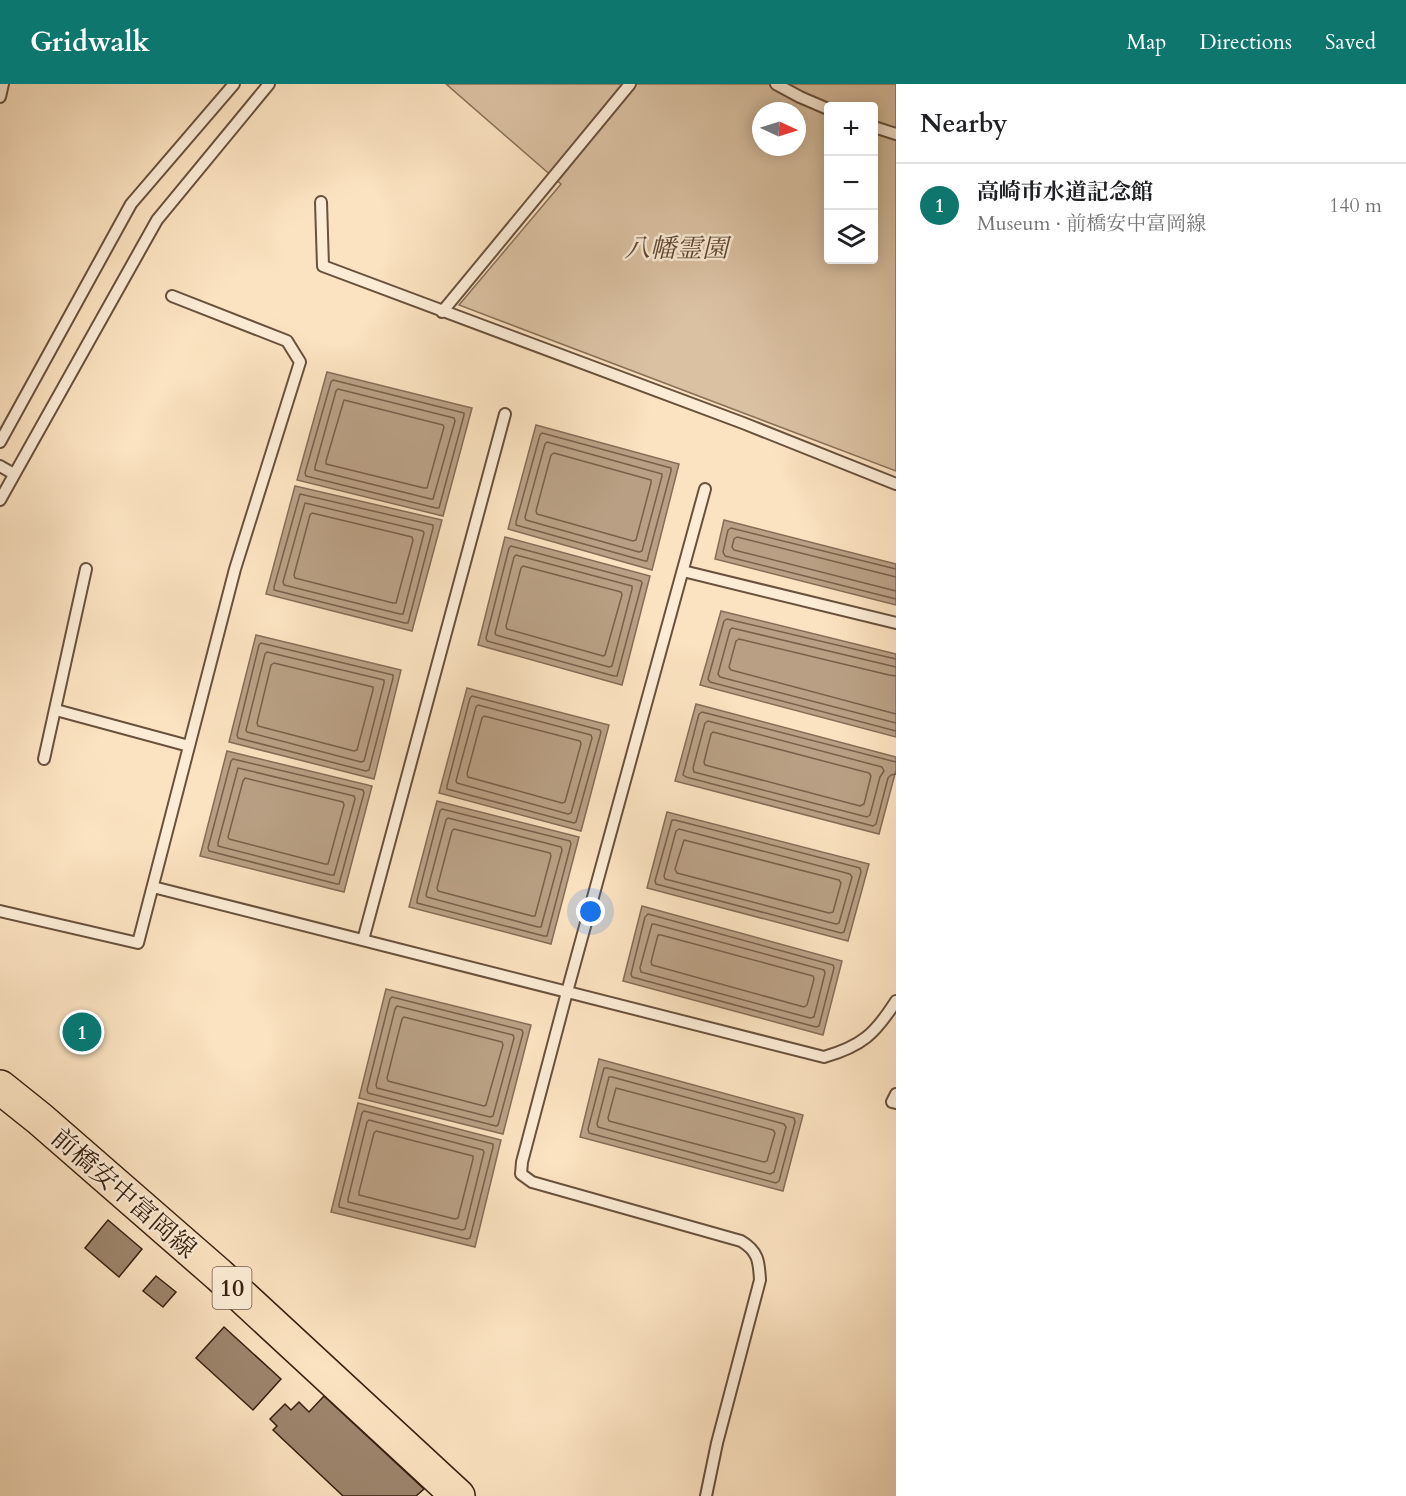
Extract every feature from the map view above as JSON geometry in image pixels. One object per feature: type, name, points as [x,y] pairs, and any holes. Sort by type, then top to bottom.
[{"type":"main road","name":"前橋安中富岡線","points":[[0,1088],[40,1119],[219,1275],[458,1496]]},
{"type":"lane","points":[[0,97],[3,84]]},
{"type":"lane","points":[[0,442],[131,204],[234,84]]},
{"type":"lane","points":[[0,500],[157,219],[269,84]]},
{"type":"lane","points":[[442,312],[630,84]]},
{"type":"lane","points":[[776,84],[824,106]]},
{"type":"lane","points":[[878,129],[896,134]]},
{"type":"lane","points":[[321,202],[323,266],[743,423],[896,484]]},
{"type":"lane","points":[[0,911],[138,943],[235,569],[300,362],[287,342],[172,297]]},
{"type":"lane","points":[[363,940],[505,414]]},
{"type":"lane","points":[[0,466],[14,474]]},
{"type":"lane","points":[[705,489],[567,992],[522,1162],[521,1174],[532,1182],[741,1241],[750,1246],[757,1256],[760,1280],[717,1443],[706,1496]]},
{"type":"lane","points":[[45,759],[86,568]]},
{"type":"lane","points":[[683,571],[896,623]]},
{"type":"lane","points":[[56,710],[189,746]]},
{"type":"lane","points":[[153,887],[824,1057],[841,1052],[863,1041],[882,1022],[896,1001]]},
{"type":"lane","points":[[896,1094],[892,1102],[896,1103]]},
{"type":"green space","name":"八幡霊園","points":[[446,84],[896,84],[896,471],[459,305],[561,184]]},
{"type":"water","points":[[327,372],[472,408],[443,516],[297,480]]},
{"type":"water","points":[[536,425],[679,464],[652,570],[508,529]]},
{"type":"water","points":[[295,486],[442,520],[412,631],[266,594]]},
{"type":"water","points":[[724,520],[896,564],[896,605],[715,559]]},
{"type":"water","points":[[505,537],[650,576],[622,685],[478,645]]},
{"type":"water","points":[[721,611],[896,654],[896,737],[700,685]]},
{"type":"water","points":[[256,635],[401,670],[374,779],[229,742]]},
{"type":"water","points":[[467,688],[609,725],[581,831],[439,793]]},
{"type":"water","points":[[696,704],[896,757],[896,770],[879,834],[675,781]]},
{"type":"water","points":[[227,751],[372,786],[344,892],[200,856]]},
{"type":"water","points":[[437,801],[579,837],[551,944],[409,907]]},
{"type":"water","points":[[667,812],[869,864],[848,941],[647,888]]},
{"type":"water","points":[[642,906],[842,961],[823,1035],[623,981]]},
{"type":"water","points":[[386,989],[531,1025],[503,1134],[359,1098]]},
{"type":"water","points":[[599,1059],[803,1115],[783,1191],[580,1137]]},
{"type":"water","points":[[358,1103],[501,1140],[475,1247],[331,1212]]},
{"type":"building","points":[[108,1220],[142,1249],[119,1277],[85,1248]]},
{"type":"building","points":[[156,1276],[176,1292],[163,1307],[143,1291]]},
{"type":"building","points":[[224,1327],[281,1379],[253,1410],[196,1358]]},
{"type":"building","points":[[324,1396],[424,1489],[416,1496],[343,1496],[273,1430],[277,1426],[270,1419],[285,1404],[291,1410],[299,1402],[309,1412]]},
{"type":"place","name":"高崎市水道記念館","points":[[82,1032]]}]
